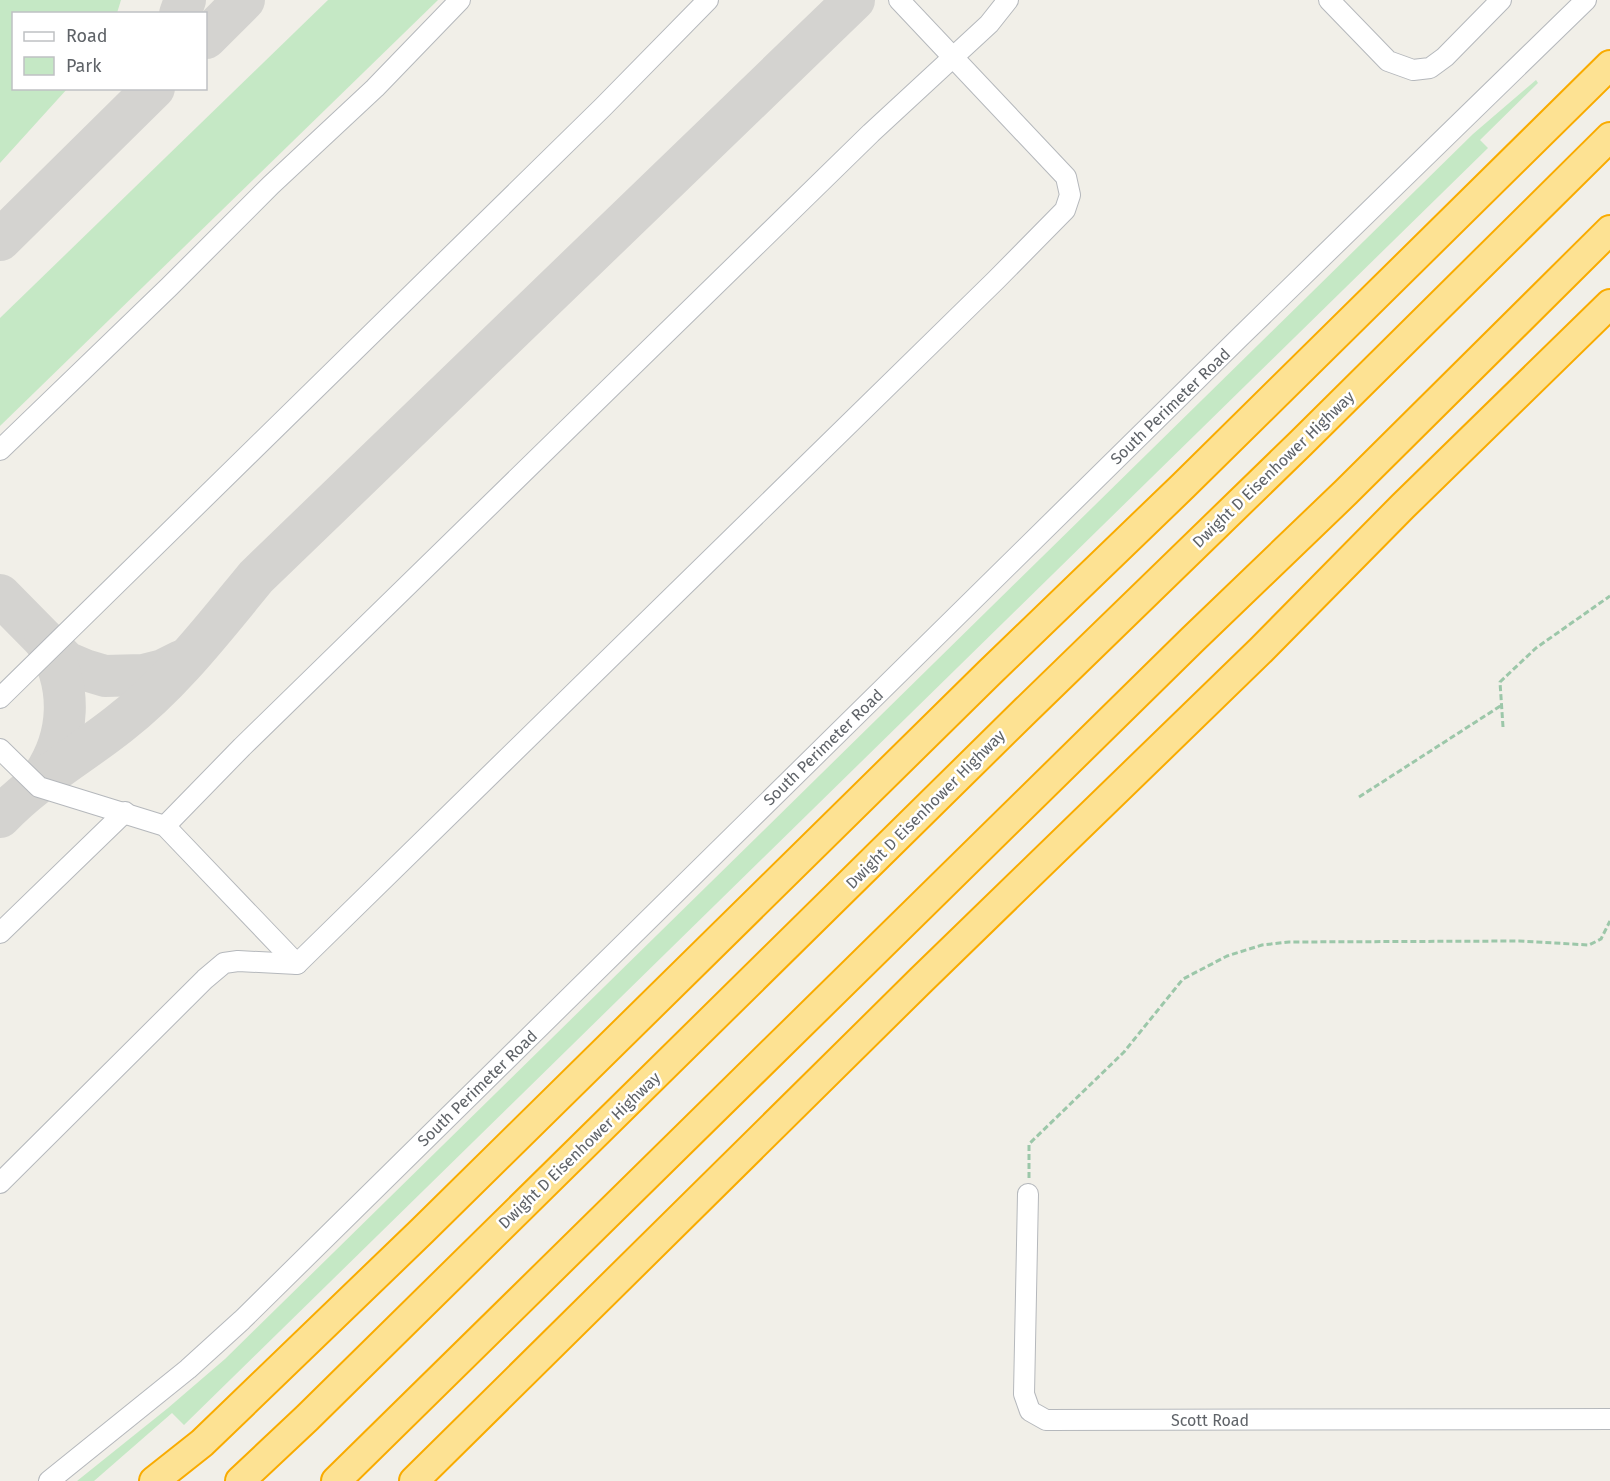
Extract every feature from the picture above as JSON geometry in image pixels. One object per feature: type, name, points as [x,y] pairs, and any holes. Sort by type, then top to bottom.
[{"type":"highway","points":[[154,1481],[202,1443],[413,1239],[989,673],[1183,486],[1610,64]]},
{"type":"highway","name":"Dwight D Eisenhower Highway","points":[[240,1481],[307,1418],[1026,710],[1301,443],[1610,137]]},
{"type":"highway","points":[[336,1481],[1193,639],[1346,492],[1610,230]]},
{"type":"highway","points":[[414,1481],[921,980],[1261,650],[1403,506],[1610,304]]},
{"type":"street","points":[[0,450],[271,185],[375,88],[460,0]]},
{"type":"street","points":[[0,698],[594,115],[708,0]]},
{"type":"street","points":[[0,1183],[224,963],[238,961],[297,964],[1065,210],[1070,195],[1066,177],[899,0]]},
{"type":"street","points":[[165,826],[242,747],[871,133],[989,24],[1008,0]]},
{"type":"street","points":[[1329,0],[1388,61],[1413,70],[1430,68],[1445,57],[1501,0]]},
{"type":"street","name":"South Perimeter Road","points":[[49,1481],[160,1392],[242,1320],[1586,0]]},
{"type":"street","points":[[0,748],[39,787],[165,826],[297,964]]},
{"type":"street","points":[[0,933],[125,812]]},
{"type":"street","name":"Scott Road","points":[[1028,1194],[1024,1394],[1030,1411],[1046,1420],[1610,1419]]},
{"type":"path","points":[[1503,727],[1500,682],[1536,648],[1610,596]]},
{"type":"path","points":[[1359,797],[1502,705]]},
{"type":"path","points":[[1028,1194],[1029,1144],[1124,1052],[1183,979],[1227,956],[1262,945],[1289,942],[1519,941],[1589,945],[1601,939],[1610,921]]},
{"type":"green space","points":[[0,0],[121,0],[117,12],[12,12],[12,90],[66,90],[0,163]]},
{"type":"green space","points":[[328,0],[438,0],[0,426],[0,318]]},
{"type":"green space","points":[[1536,80],[1538,83],[1480,140],[1488,148],[184,1425],[172,1413],[94,1481],[77,1481],[225,1359],[1473,134]]},
{"type":"taxiway","points":[[181,12],[185,0]]},
{"type":"taxiway","points":[[207,37],[244,0]]},
{"type":"taxiway","points":[[0,817],[28,791],[119,724],[157,691],[192,654],[256,577],[854,0]]},
{"type":"taxiway","points":[[0,240],[152,90]]},
{"type":"taxiway","points":[[0,595],[66,662],[85,670],[105,676],[143,675],[163,670],[181,661]]},
{"type":"taxiway","points":[[41,779],[58,746],[65,711],[60,675],[45,641]]}]
